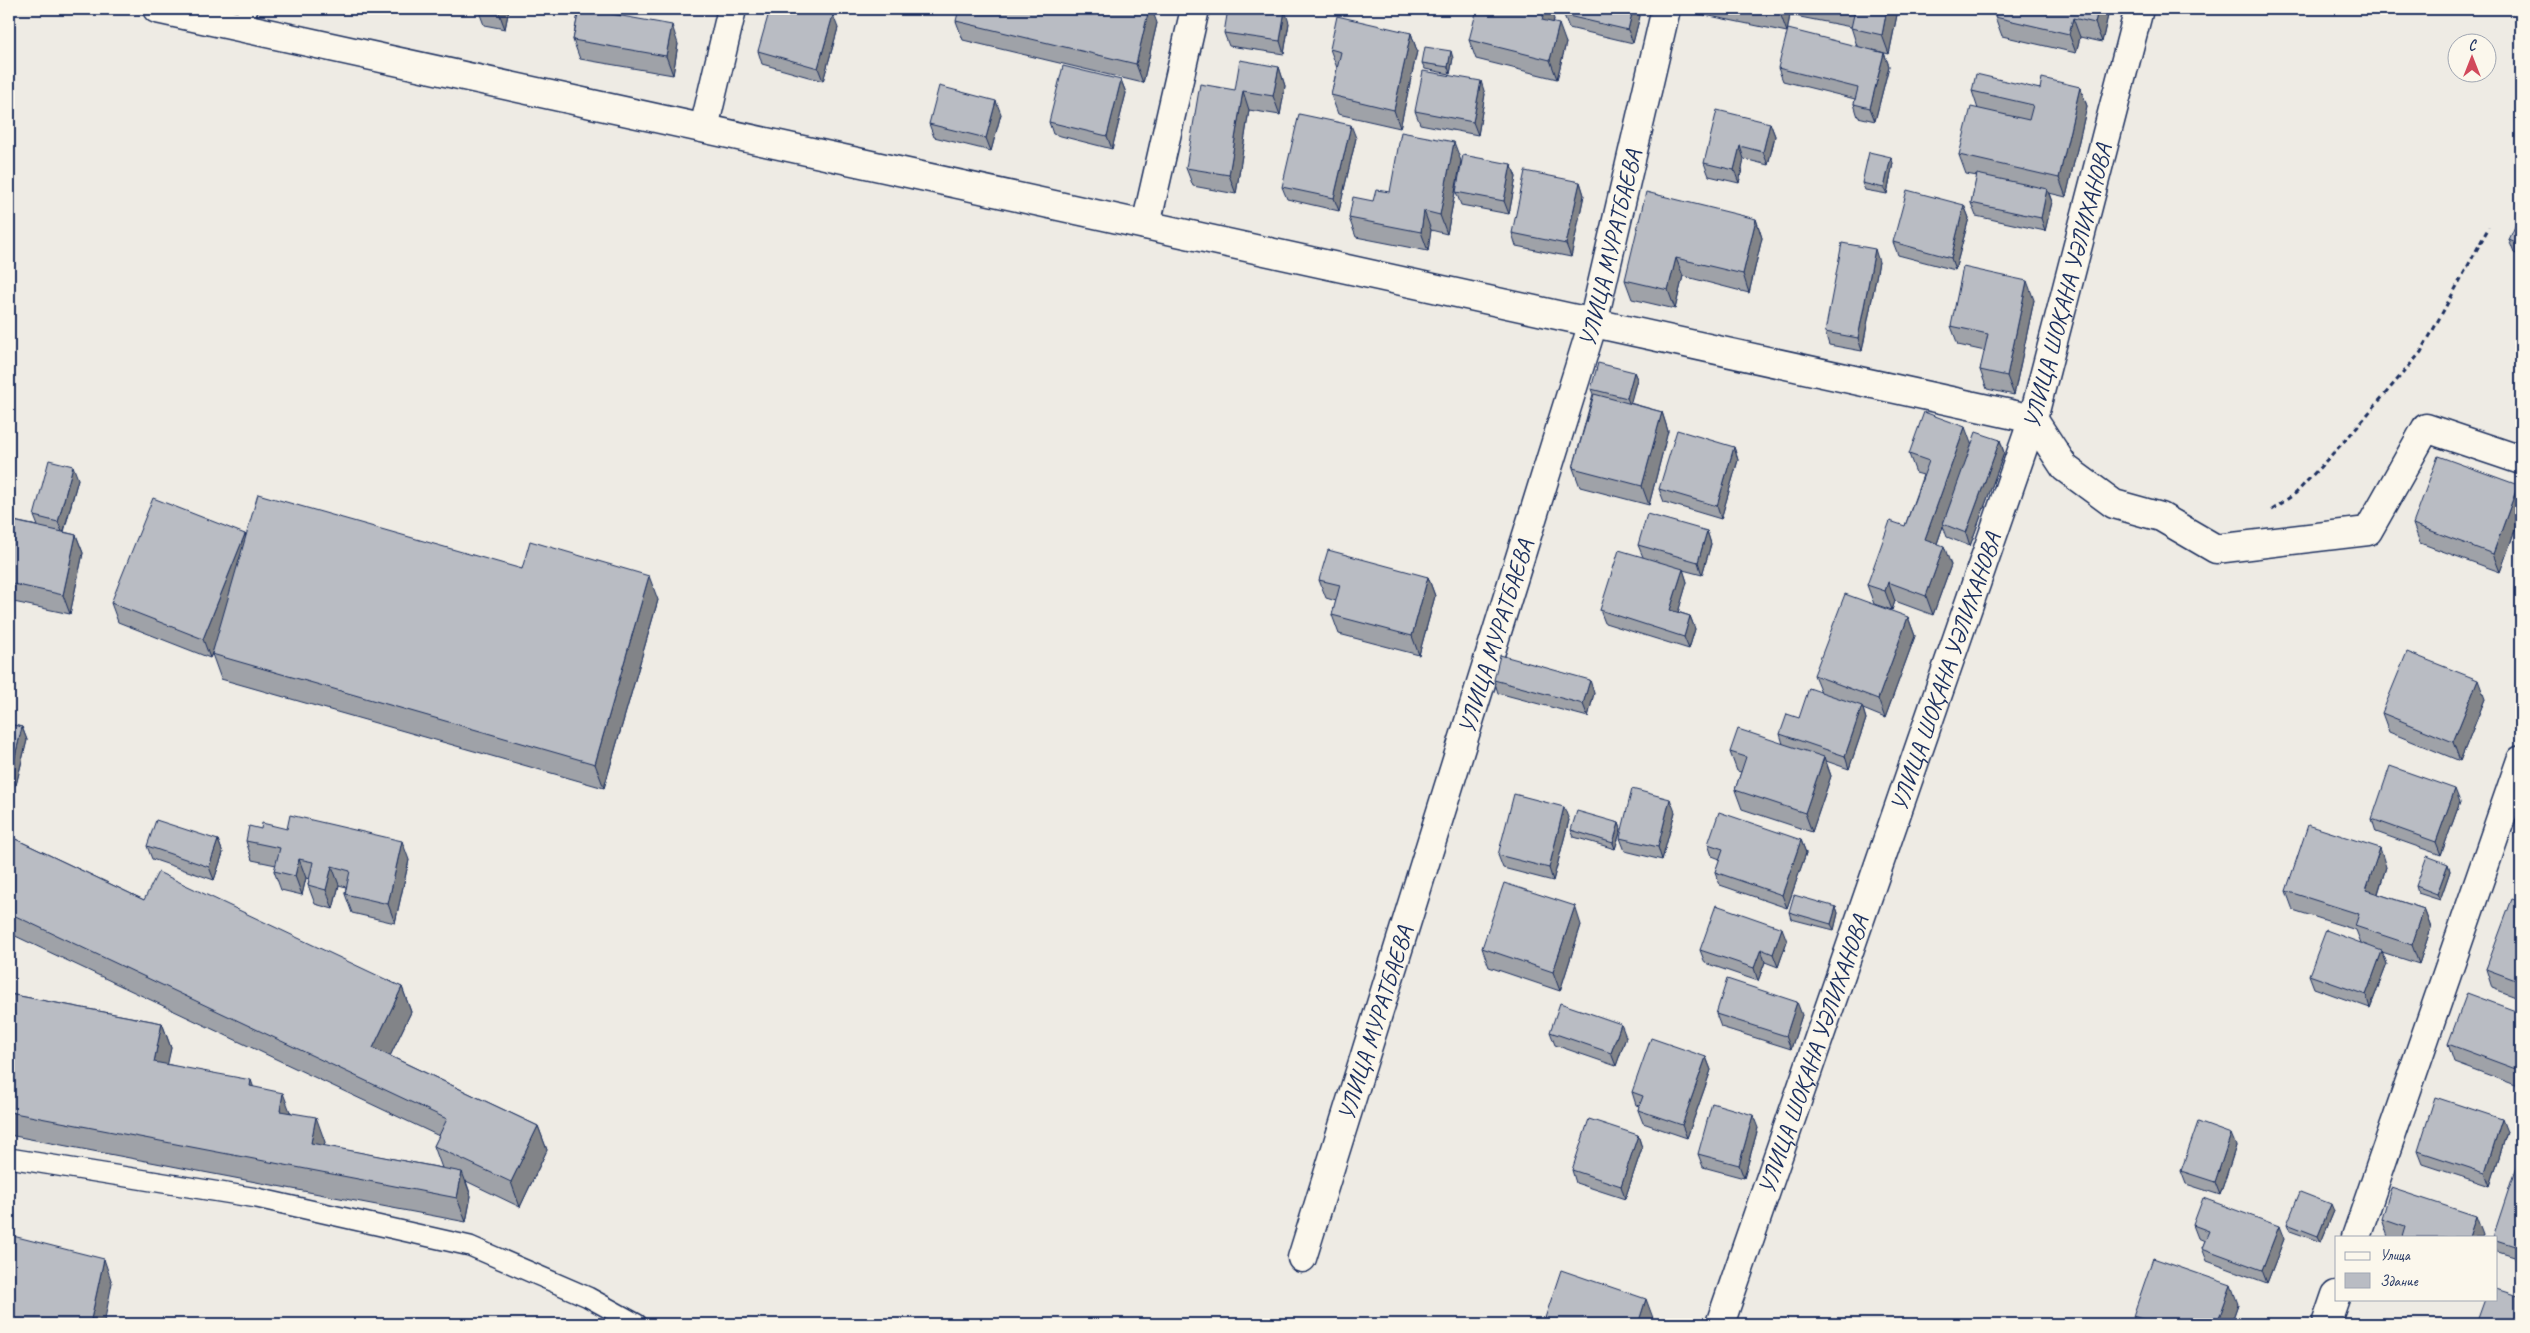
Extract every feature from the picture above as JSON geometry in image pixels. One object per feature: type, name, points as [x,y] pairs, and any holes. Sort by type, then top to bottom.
[{"type":"street","points":[[157,9],[246,18],[704,128],[2033,419],[2065,468],[2114,504],[2161,517],[2216,549],[2368,531],[2426,428],[2521,460]]},
{"type":"street","points":[[704,128],[732,9]]},
{"type":"street","points":[[1146,225],[1195,9]]},
{"type":"street","name":"УЛИЦА МУРАТБАЕВА","points":[[1302,1258],[1593,323],[1666,9]]},
{"type":"street","name":"УЛИЦА ШОҚАНА УӘЛИХАНОВА","points":[[1720,1324],[2033,419],[2139,9]]},
{"type":"street","points":[[2356,1236],[2521,760]]},
{"type":"street","points":[[2326,1324],[2335,1298]]},
{"type":"lane","points":[[9,1158],[257,1198],[470,1246],[588,1297],[637,1324]]},
{"type":"path","points":[[2264,515],[2296,493],[2349,436],[2421,352],[2489,227]]},
{"type":"building","points":[[579,9],[612,9],[611,14],[672,25],[666,56],[573,40]]},
{"type":"building","points":[[770,9],[810,9],[833,15],[818,68],[758,51]]},
{"type":"building","points":[[959,9],[1149,9],[1136,64],[956,21]]},
{"type":"building","points":[[1228,9],[1285,10],[1280,41],[1224,33]]},
{"type":"building","points":[[1477,9],[1545,9],[1542,20],[1559,24],[1550,60],[1469,40]]},
{"type":"building","points":[[1566,9],[1633,9],[1628,30],[1564,15]]},
{"type":"building","points":[[1759,9],[1781,9],[1780,13]]},
{"type":"building","points":[[1847,9],[1887,9],[1882,35],[1851,28],[1855,10]]},
{"type":"building","points":[[1997,9],[2098,9],[2095,23],[2073,18],[2069,34],[1995,17]]},
{"type":"building","points":[[1337,16],[1411,33],[1394,110],[1331,95],[1341,52],[1330,49]]},
{"type":"building","points":[[1788,29],[1884,53],[1870,108],[1854,104],[1858,88],[1778,68]]},
{"type":"building","points":[[1425,47],[1451,51],[1448,67],[1422,63]]},
{"type":"building","points":[[1240,60],[1279,67],[1273,96],[1243,91],[1229,175],[1186,168],[1200,84],[1235,90]]},
{"type":"building","points":[[1063,66],[1121,80],[1107,136],[1049,122]]},
{"type":"building","points":[[1423,71],[1481,81],[1473,122],[1415,111]]},
{"type":"building","points":[[1976,74],[2040,89],[2042,78],[2080,87],[2059,178],[1959,155],[1971,107],[2029,120],[2033,105],[1972,91]]},
{"type":"building","points":[[939,86],[996,101],[986,138],[929,124]]},
{"type":"building","points":[[1717,110],[1770,123],[1763,152],[1740,146],[1734,170],[1704,163]]},
{"type":"building","points":[[1299,114],[1351,125],[1334,198],[1282,187]]},
{"type":"building","points":[[1401,132],[1454,142],[1440,215],[1424,211],[1421,232],[1349,218],[1353,197],[1373,201],[1376,190],[1390,192]]},
{"type":"building","points":[[1869,152],[1891,157],[1884,188],[1862,183]]},
{"type":"building","points":[[1463,155],[1511,164],[1504,201],[1456,192]]},
{"type":"building","points":[[1525,171],[1580,182],[1566,244],[1512,233]]},
{"type":"building","points":[[1977,174],[2047,189],[2041,218],[1971,203]]},
{"type":"building","points":[[1907,190],[1964,205],[1951,258],[1893,242]]},
{"type":"building","points":[[1646,192],[1756,219],[1743,274],[1676,258],[1668,290],[1625,280]]},
{"type":"building","points":[[2519,217],[2521,218],[2521,245],[2509,240]]},
{"type":"building","points":[[1842,243],[1875,249],[1858,338],[1825,332]]},
{"type":"building","points":[[1963,267],[2027,281],[2007,376],[1980,370],[1988,334],[1951,326]]},
{"type":"building","points":[[1598,363],[1634,372],[1627,398],[1591,389]]},
{"type":"building","points":[[1594,394],[1662,412],[1642,486],[1573,468]]},
{"type":"building","points":[[1924,412],[1965,427],[1925,539],[1944,546],[1926,596],[1888,582],[1885,591],[1867,585],[1890,521],[1905,526],[1929,461],[1909,454]]},
{"type":"building","points":[[1677,430],[1734,447],[1717,506],[1659,489]]},
{"type":"building","points":[[1976,432],[2000,440],[1966,533],[1943,524]]},
{"type":"building","points":[[2438,456],[2518,485],[2493,554],[2413,524]]},
{"type":"building","points":[[49,460],[73,466],[58,522],[34,516]]},
{"type":"building","points":[[258,494],[522,569],[530,541],[649,576],[595,764],[212,654]]},
{"type":"building","points":[[153,498],[245,534],[203,639],[111,603]]},
{"type":"building","points":[[1647,514],[1707,531],[1698,562],[1638,545]]},
{"type":"building","points":[[9,520],[76,535],[63,595],[9,583]]},
{"type":"building","points":[[1328,550],[1428,577],[1412,636],[1332,615],[1340,585],[1319,580]]},
{"type":"building","points":[[1619,550],[1683,569],[1670,610],[1690,616],[1684,637],[1600,610]]},
{"type":"building","points":[[1845,594],[1908,617],[1878,699],[1814,675]]},
{"type":"building","points":[[2407,652],[2478,680],[2453,742],[2382,713]]},
{"type":"building","points":[[1500,655],[1590,680],[1583,704],[1494,680]]},
{"type":"building","points":[[1809,688],[1862,706],[1845,756],[1780,734],[1787,714],[1799,718]]},
{"type":"building","points":[[9,724],[22,727],[11,773],[9,772]]},
{"type":"building","points":[[1738,729],[1824,757],[1805,813],[1735,790],[1746,757],[1730,752]]},
{"type":"building","points":[[2390,766],[2455,789],[2436,842],[2372,819]]},
{"type":"building","points":[[1632,789],[1670,799],[1658,847],[1620,838]]},
{"type":"building","points":[[1514,794],[1564,807],[1549,868],[1498,855]]},
{"type":"building","points":[[1577,811],[1619,823],[1613,843],[1571,830]]},
{"type":"building","points":[[1719,812],[1801,840],[1782,895],[1715,872],[1723,849],[1708,844]]},
{"type":"building","points":[[290,815],[402,841],[388,904],[345,894],[350,871],[332,866],[326,890],[308,885],[313,862],[299,859],[295,876],[274,871],[280,848],[246,841],[249,826],[261,829],[262,823],[287,829]]},
{"type":"building","points":[[156,820],[218,840],[209,867],[147,846]]},
{"type":"building","points":[[2308,825],[2380,848],[2366,890],[2424,909],[2412,945],[2355,926],[2359,914],[2286,891]]},
{"type":"building","points":[[9,836],[144,900],[158,872],[402,987],[373,1048],[538,1126],[511,1182],[434,1146],[447,1119],[9,913]]},
{"type":"building","points":[[2427,856],[2448,864],[2437,894],[2416,886]]},
{"type":"building","points":[[1504,883],[1575,906],[1553,972],[1482,948]]},
{"type":"building","points":[[1794,895],[1836,907],[1831,924],[1789,912]]},
{"type":"building","points":[[2512,899],[2521,902],[2521,982],[2486,969]]},
{"type":"building","points":[[1716,905],[1782,928],[1773,954],[1761,949],[1754,968],[1700,950]]},
{"type":"building","points":[[2326,930],[2382,951],[2366,995],[2309,975]]},
{"type":"building","points":[[1727,979],[1797,1002],[1786,1036],[1716,1014]]},
{"type":"building","points":[[2467,993],[2521,1013],[2521,1071],[2448,1044]]},
{"type":"building","points":[[9,994],[162,1023],[154,1062],[251,1080],[250,1086],[283,1093],[280,1111],[316,1117],[311,1143],[462,1172],[457,1198],[9,1112]]},
{"type":"building","points":[[1560,1003],[1621,1024],[1611,1053],[1550,1032]]},
{"type":"building","points":[[1651,1038],[1706,1057],[1682,1125],[1638,1110],[1643,1096],[1632,1092]]},
{"type":"building","points":[[2435,1097],[2502,1119],[2485,1173],[2418,1151]]},
{"type":"building","points":[[1712,1103],[1753,1115],[1739,1165],[1698,1154]]},
{"type":"building","points":[[1589,1119],[1638,1135],[1621,1186],[1572,1170]]},
{"type":"building","points":[[2198,1122],[2231,1134],[2215,1182],[2181,1171]]},
{"type":"building","points":[[2517,1164],[2521,1166],[2521,1248],[2498,1241],[2498,1236],[2493,1236]]},
{"type":"building","points":[[2391,1188],[2476,1216],[2469,1236],[2402,1236],[2405,1227],[2382,1219]]},
{"type":"building","points":[[2300,1192],[2331,1204],[2318,1236],[2287,1224]]},
{"type":"building","points":[[2203,1198],[2279,1226],[2262,1270],[2202,1248],[2209,1231],[2193,1225]]},
{"type":"building","points":[[9,1235],[104,1259],[90,1324],[9,1324]]},
{"type":"building","points":[[2153,1258],[2231,1285],[2217,1324],[2158,1324],[2133,1316]]},
{"type":"building","points":[[1561,1270],[1646,1299],[1638,1324],[1543,1324]]},
{"type":"building","points":[[2498,1290],[2521,1297],[2521,1324],[2476,1324],[2485,1300],[2498,1300]]}]
